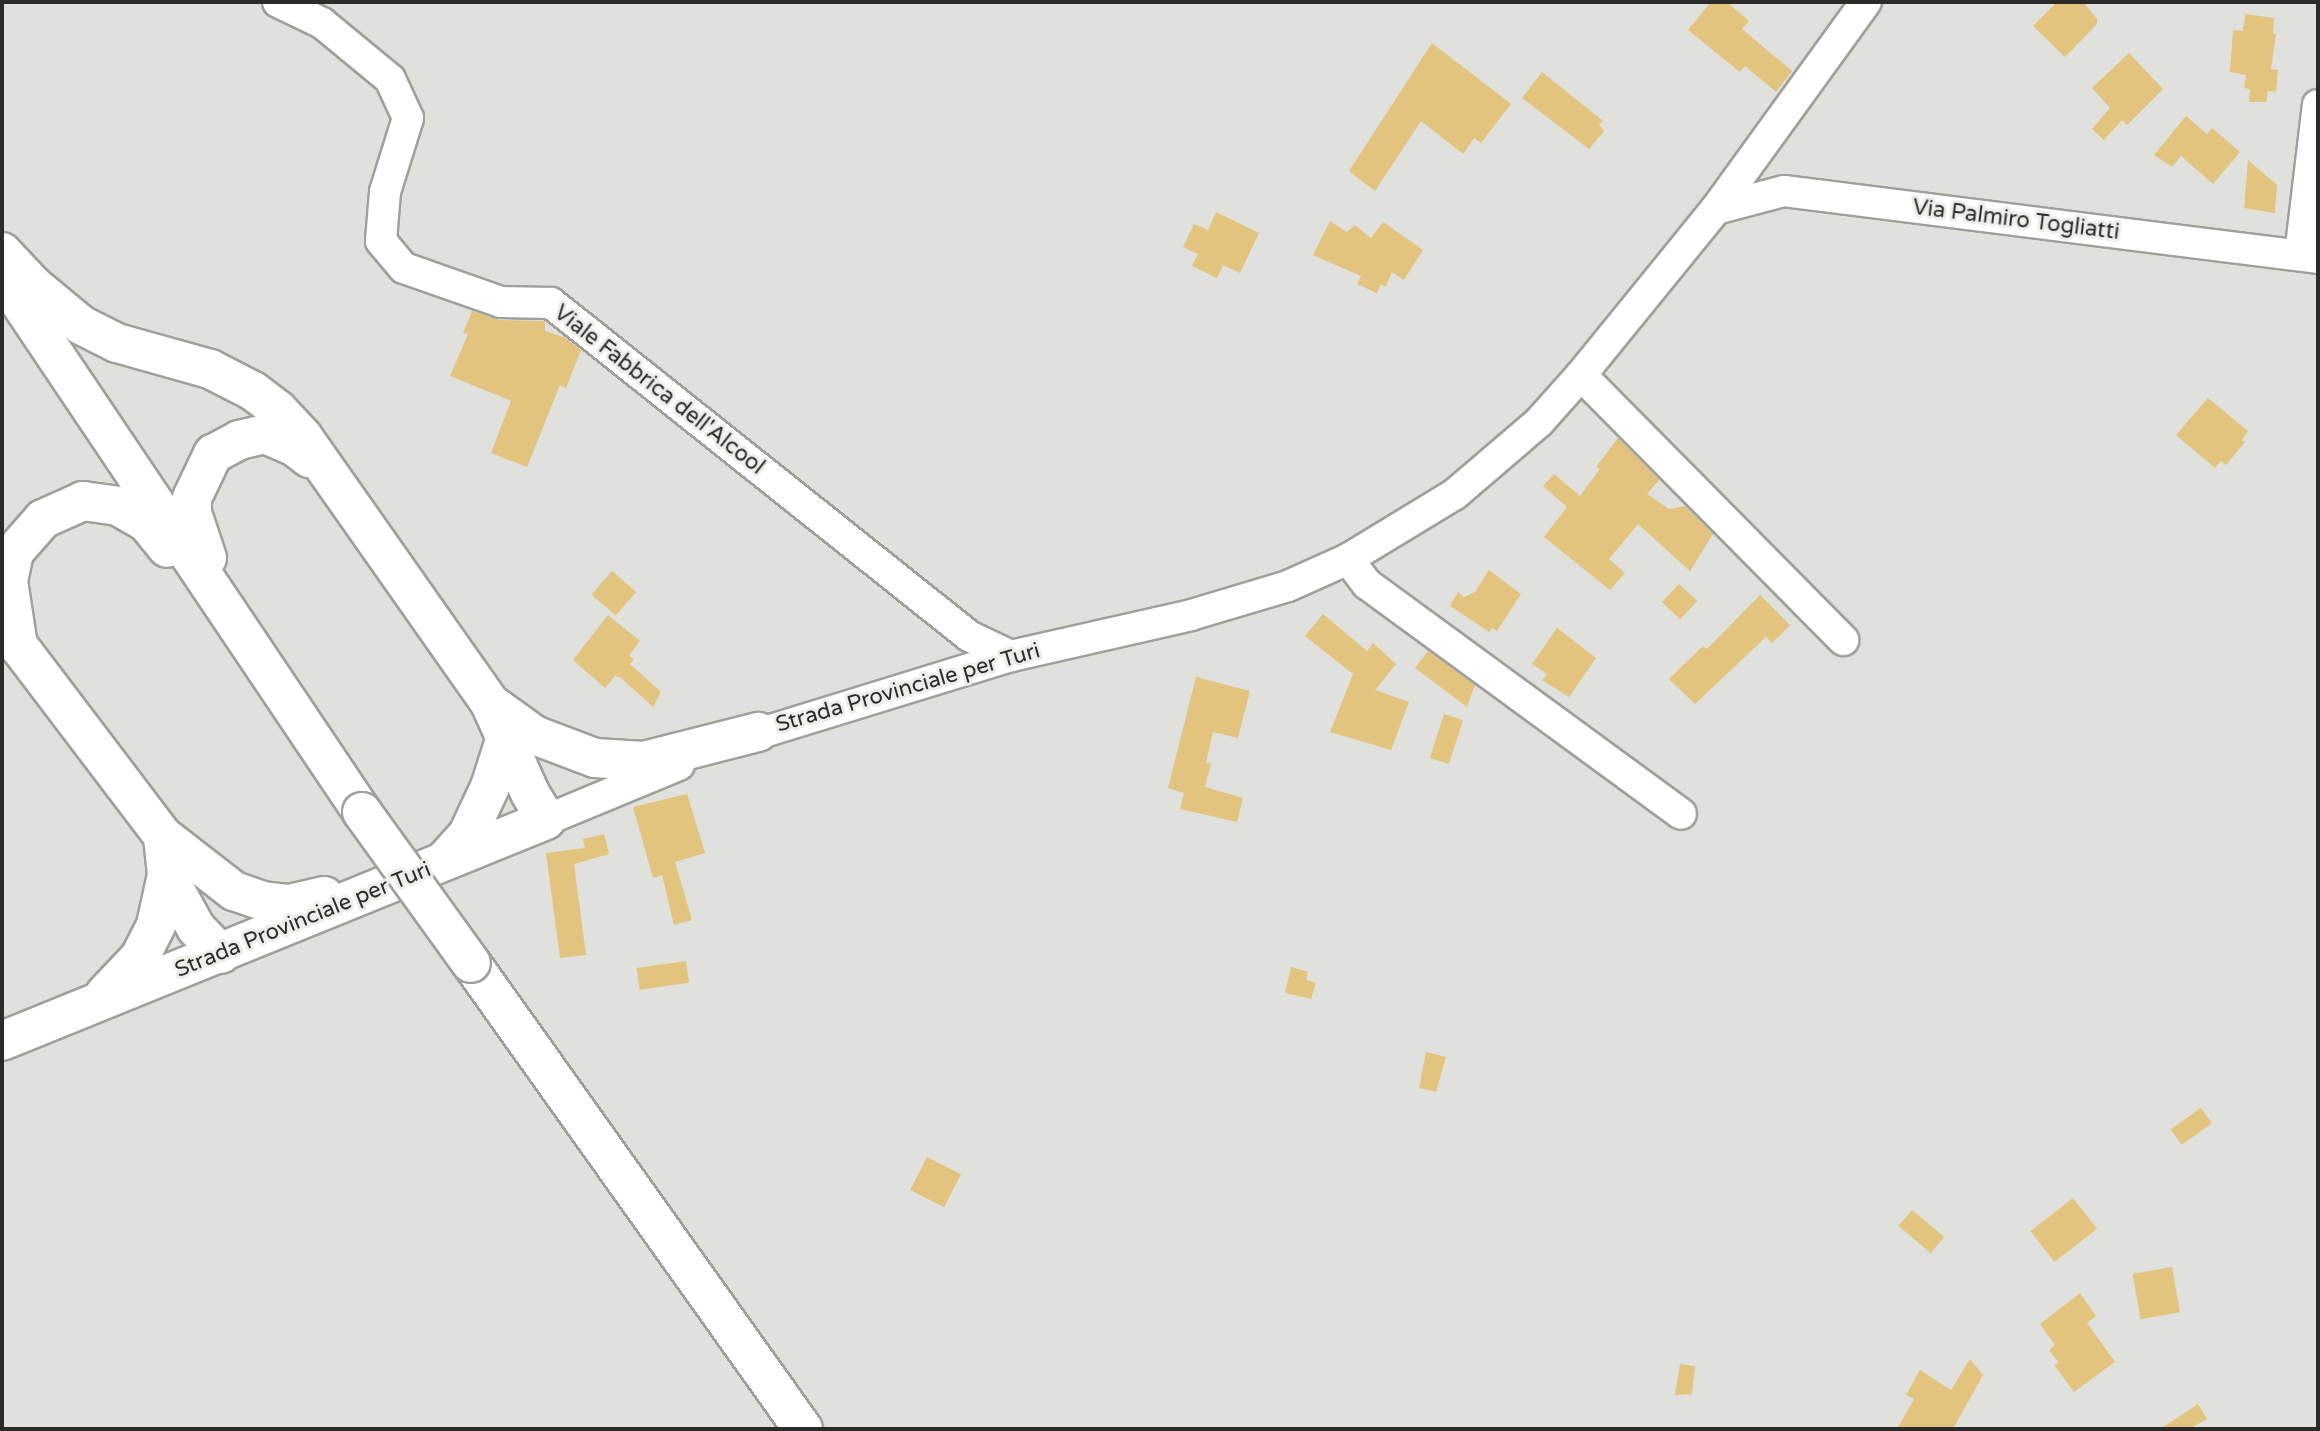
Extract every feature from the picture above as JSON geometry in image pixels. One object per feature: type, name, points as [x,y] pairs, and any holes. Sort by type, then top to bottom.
[{"type":"main road","points":[[2,252],[33,285],[81,325],[117,343],[210,369],[253,391],[303,437],[490,703],[519,737],[546,820]]},
{"type":"main road","points":[[2,276],[362,812],[803,1429]]},
{"type":"main road","points":[[259,661],[204,552],[192,513],[198,480],[213,454],[239,440],[265,434],[295,447],[324,470]]},
{"type":"main road","points":[[221,954],[220,917],[163,836],[10,635],[8,581],[14,552],[43,519],[83,501],[118,506],[147,523],[259,661]]},
{"type":"main road","points":[[519,737],[595,758],[644,761],[758,732]]},
{"type":"main road","points":[[186,872],[263,901],[289,904],[431,867],[468,834],[519,737]]},
{"type":"main road","name":"Strada Provinciale per Turi","points":[[2,1041],[86,1010],[546,820]]},
{"type":"main road","points":[[86,1010],[122,979],[140,957],[186,872]]},
{"type":"street","name":"Viale Fabbrica dell'Alcool","points":[[278,2],[322,23],[390,79],[408,118],[385,192],[381,241],[404,268],[501,302],[551,303],[969,636],[1011,656]]},
{"type":"street","name":"Strada Provinciale per Turi","points":[[546,820],[758,732],[1011,656],[1191,615],[1288,586],[1348,559],[1455,494],[1539,422],[1581,375],[1716,209],[1866,2]]},
{"type":"street","points":[[2309,257],[2318,105]]},
{"type":"street","points":[[1774,133],[1773,165],[1784,191]]},
{"type":"street","name":"Via Palmiro Togliatti","points":[[1716,209],[1784,191],[2309,257]]},
{"type":"street","points":[[1581,375],[1843,640]]},
{"type":"street","points":[[1348,559],[1367,584],[1681,814]]},
{"type":"building","points":[[1711,2],[1727,2],[1749,21],[1742,29],[1792,71],[1776,92],[1745,66],[1740,72],[1688,30]]},
{"type":"building","points":[[2057,2],[2083,2],[2097,19],[2097,24],[2065,57],[2033,26]]},
{"type":"building","points":[[2245,14],[2274,18],[2273,34],[2276,34],[2271,69],[2278,70],[2276,92],[2268,91],[2266,102],[2249,102],[2250,89],[2244,88],[2246,75],[2230,72],[2233,30],[2243,31]]},
{"type":"building","points":[[1432,43],[1511,104],[1481,143],[1474,138],[1463,154],[1421,121],[1375,191],[1349,171]]},
{"type":"building","points":[[2129,53],[2163,89],[2127,125],[2122,120],[2104,140],[2092,129],[2110,108],[2092,88]]},
{"type":"building","points":[[1542,72],[1603,121],[1599,125],[1604,131],[1589,149],[1522,98]]},
{"type":"building","points":[[2186,116],[2207,134],[2212,128],[2240,152],[2213,184],[2181,156],[2172,167],[2154,155]]},
{"type":"building","points":[[2248,160],[2277,185],[2275,213],[2244,208]]},
{"type":"building","points":[[1216,212],[1259,233],[1240,273],[1223,265],[1217,278],[1192,266],[1198,254],[1183,247],[1194,224],[1208,230]]},
{"type":"building","points":[[1330,221],[1347,232],[1355,225],[1371,238],[1383,222],[1423,250],[1404,280],[1392,272],[1386,287],[1381,284],[1377,293],[1357,284],[1361,276],[1313,255]]},
{"type":"building","points":[[472,311],[500,320],[545,321],[545,331],[564,337],[581,350],[566,388],[560,385],[527,467],[491,453],[511,401],[450,376],[468,334],[463,333]]},
{"type":"building","points":[[2208,398],[2248,431],[2242,440],[2245,442],[2226,465],[2221,461],[2215,468],[2176,435]]},
{"type":"building","points":[[1618,438],[1659,480],[1647,494],[1669,509],[1685,506],[1713,534],[1690,571],[1638,524],[1609,559],[1625,573],[1610,590],[1544,537],[1567,507],[1543,486],[1554,474],[1580,496],[1600,469],[1596,467]]},
{"type":"building","points":[[1489,570],[1521,594],[1497,631],[1492,628],[1489,632],[1450,606],[1458,592],[1464,597],[1475,592]]},
{"type":"building","points":[[612,571],[636,592],[616,615],[592,594]]},
{"type":"building","points":[[1679,584],[1697,601],[1680,619],[1662,602]]},
{"type":"building","points":[[1760,595],[1790,625],[1772,643],[1766,637],[1695,704],[1669,679],[1703,646],[1707,649]]},
{"type":"building","points":[[1323,614],[1367,651],[1373,643],[1396,664],[1375,690],[1409,702],[1391,750],[1330,732],[1353,674],[1305,636]]},
{"type":"building","points":[[608,615],[640,641],[629,656],[634,659],[630,664],[661,692],[653,707],[620,677],[615,676],[605,688],[573,660]]},
{"type":"building","points":[[1557,628],[1596,658],[1569,697],[1542,680],[1547,674],[1532,664]]},
{"type":"building","points":[[1428,651],[1475,685],[1467,707],[1415,668]]},
{"type":"building","points":[[1196,677],[1250,691],[1238,738],[1213,732],[1206,763],[1211,764],[1205,787],[1243,798],[1237,822],[1180,809],[1184,793],[1168,788]]},
{"type":"building","points":[[1444,714],[1463,720],[1449,764],[1430,758]]},
{"type":"building","points":[[687,794],[705,853],[675,862],[692,920],[674,925],[662,875],[653,878],[633,807]]},
{"type":"building","points":[[604,834],[609,854],[574,864],[586,955],[560,958],[546,853],[585,848],[583,839]]},
{"type":"building","points":[[686,961],[689,983],[640,990],[636,968]]},
{"type":"building","points":[[1291,967],[1308,972],[1306,980],[1316,983],[1311,999],[1285,993]]},
{"type":"building","points":[[1426,1052],[1446,1057],[1436,1092],[1419,1088]]},
{"type":"building","points":[[2201,1108],[2212,1124],[2182,1145],[2171,1129]]},
{"type":"building","points":[[927,1157],[961,1174],[944,1207],[910,1190]]},
{"type":"building","points":[[2073,1198],[2097,1229],[2054,1262],[2030,1231]]},
{"type":"building","points":[[1912,1210],[1944,1237],[1931,1253],[1899,1226]]},
{"type":"building","points":[[2172,1267],[2180,1312],[2141,1319],[2133,1274]]},
{"type":"building","points":[[2080,1293],[2096,1316],[2087,1323],[2115,1362],[2074,1392],[2054,1365],[2059,1363],[2049,1350],[2055,1345],[2040,1324]]},
{"type":"building","points":[[1970,1359],[1983,1375],[1953,1429],[1897,1429],[1914,1399],[1906,1395],[1920,1370],[1951,1390]]},
{"type":"building","points":[[1680,1364],[1695,1366],[1692,1394],[1675,1395]]},
{"type":"building","points":[[2198,1404],[2207,1419],[2189,1429],[2160,1429]]}]
